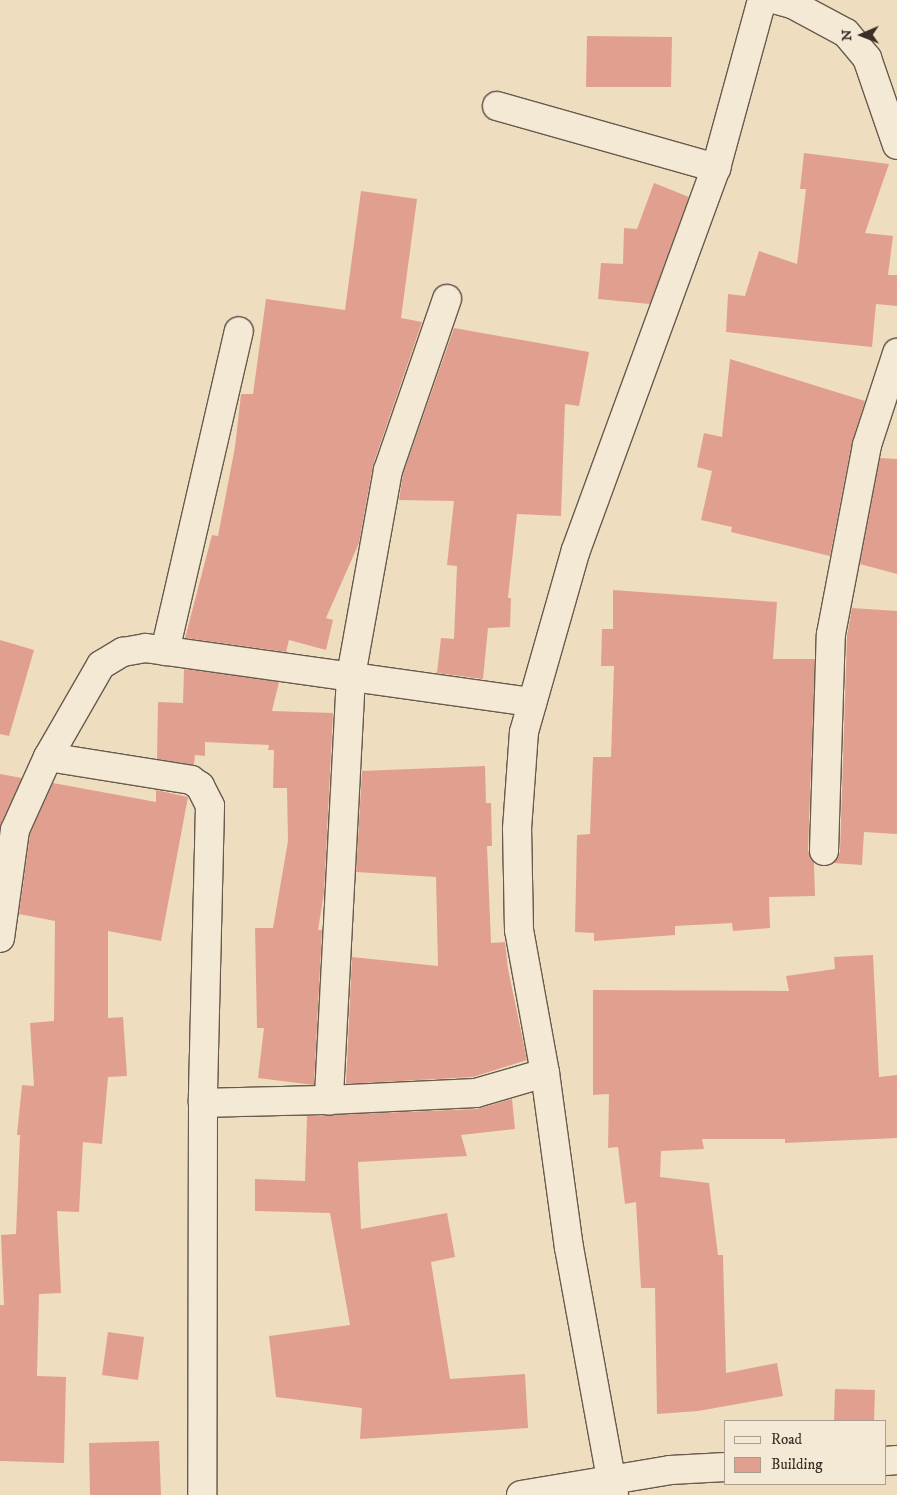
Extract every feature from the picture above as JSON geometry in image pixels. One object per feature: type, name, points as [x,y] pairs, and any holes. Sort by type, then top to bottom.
[{"type":"street","points":[[614,1487],[570,1248],[545,1073],[519,930],[517,829],[524,732],[576,550],[716,168],[762,0]]},
{"type":"street","points":[[777,0],[792,4],[846,33],[867,58],[896,136]]},
{"type":"street","points":[[497,106],[716,168]]},
{"type":"street","points":[[329,1100],[351,676],[388,470],[447,299]]},
{"type":"street","points":[[165,650],[239,331]]},
{"type":"street","points":[[824,851],[831,634],[867,445],[897,353]]},
{"type":"street","points":[[0,938],[15,830],[48,757],[101,665],[123,652],[146,648],[165,650],[532,702]]},
{"type":"street","points":[[48,757],[191,780],[206,794],[210,806],[203,1103],[202,1495]]},
{"type":"street","points":[[203,1103],[329,1100],[476,1093],[545,1073]]},
{"type":"street","points":[[521,1495],[614,1487],[670,1470],[724,1467]]},
{"type":"building","points":[[587,36],[672,37],[671,87],[586,87]]},
{"type":"building","points":[[804,153],[889,164],[865,233],[893,236],[888,275],[897,275],[897,306],[876,304],[872,347],[726,332],[728,294],[745,296],[759,251],[797,264],[806,189],[800,189]]},
{"type":"building","points":[[654,183],[689,197],[650,304],[598,299],[601,263],[623,264],[624,228],[637,229]]},
{"type":"building","points":[[361,191],[417,199],[401,318],[422,322],[373,465],[359,543],[326,618],[333,620],[326,650],[289,640],[286,652],[185,638],[212,535],[218,536],[235,447],[241,394],[253,394],[266,299],[345,310]]},
{"type":"building","points":[[454,328],[589,352],[579,406],[565,404],[561,516],[517,514],[508,598],[511,598],[510,627],[488,628],[483,679],[437,673],[441,638],[454,639],[457,566],[447,565],[454,501],[399,500],[403,474]]},
{"type":"building","points":[[730,359],[865,401],[852,442],[830,556],[731,532],[732,527],[701,520],[712,471],[697,467],[704,433],[722,437]]},
{"type":"building","points":[[880,458],[897,459],[897,574],[860,564]]},
{"type":"building","points":[[613,590],[777,602],[773,659],[815,659],[808,850],[814,863],[815,896],[769,897],[770,928],[733,931],[732,923],[675,926],[675,935],[594,941],[594,933],[575,932],[577,835],[590,834],[593,757],[611,757],[614,666],[601,666],[602,629],[613,629]]},
{"type":"building","points":[[852,608],[897,611],[897,834],[864,832],[862,865],[833,863],[840,852],[847,636]]},
{"type":"building","points":[[0,640],[34,650],[9,736],[0,734]]},
{"type":"building","points":[[184,669],[279,682],[272,711],[333,713],[324,893],[318,930],[322,930],[314,1085],[258,1078],[264,1028],[257,1028],[255,928],[273,928],[288,841],[287,788],[273,788],[274,750],[268,750],[269,745],[205,742],[205,756],[195,755],[194,765],[157,759],[158,702],[183,703]]},
{"type":"building","points":[[485,766],[486,803],[491,803],[492,846],[487,846],[491,943],[505,942],[508,969],[527,1060],[473,1077],[346,1084],[352,957],[438,966],[436,877],[356,872],[362,771]]},
{"type":"building","points":[[0,774],[22,778],[0,826]]},
{"type":"building","points":[[53,783],[156,802],[156,790],[188,797],[161,941],[108,931],[108,1018],[123,1017],[127,1076],[108,1077],[102,1144],[83,1142],[79,1212],[57,1211],[61,1293],[39,1294],[37,1376],[66,1377],[64,1463],[0,1461],[0,1305],[4,1305],[1,1235],[16,1234],[20,1135],[17,1135],[22,1085],[34,1086],[30,1023],[54,1021],[55,921],[19,914],[30,834]]},
{"type":"building","points":[[873,955],[879,1077],[897,1075],[897,1138],[785,1143],[785,1139],[702,1139],[704,1149],[661,1151],[660,1177],[709,1183],[718,1255],[723,1255],[726,1373],[777,1363],[783,1396],[698,1411],[657,1414],[655,1288],[641,1288],[636,1202],[625,1204],[618,1147],[608,1148],[609,1094],[593,1095],[593,990],[789,991],[786,976],[835,969],[834,957]]},
{"type":"building","points":[[512,1099],[515,1129],[461,1135],[467,1156],[358,1162],[361,1229],[447,1213],[455,1257],[431,1262],[450,1379],[525,1374],[528,1428],[360,1439],[362,1408],[276,1397],[269,1336],[350,1325],[330,1213],[255,1211],[255,1179],[305,1181],[307,1116],[477,1109]]},
{"type":"building","points":[[108,1332],[144,1337],[138,1380],[102,1375]]},
{"type":"building","points":[[835,1389],[875,1390],[874,1420],[834,1420]]},
{"type":"building","points":[[159,1441],[161,1495],[90,1495],[89,1443]]}]
